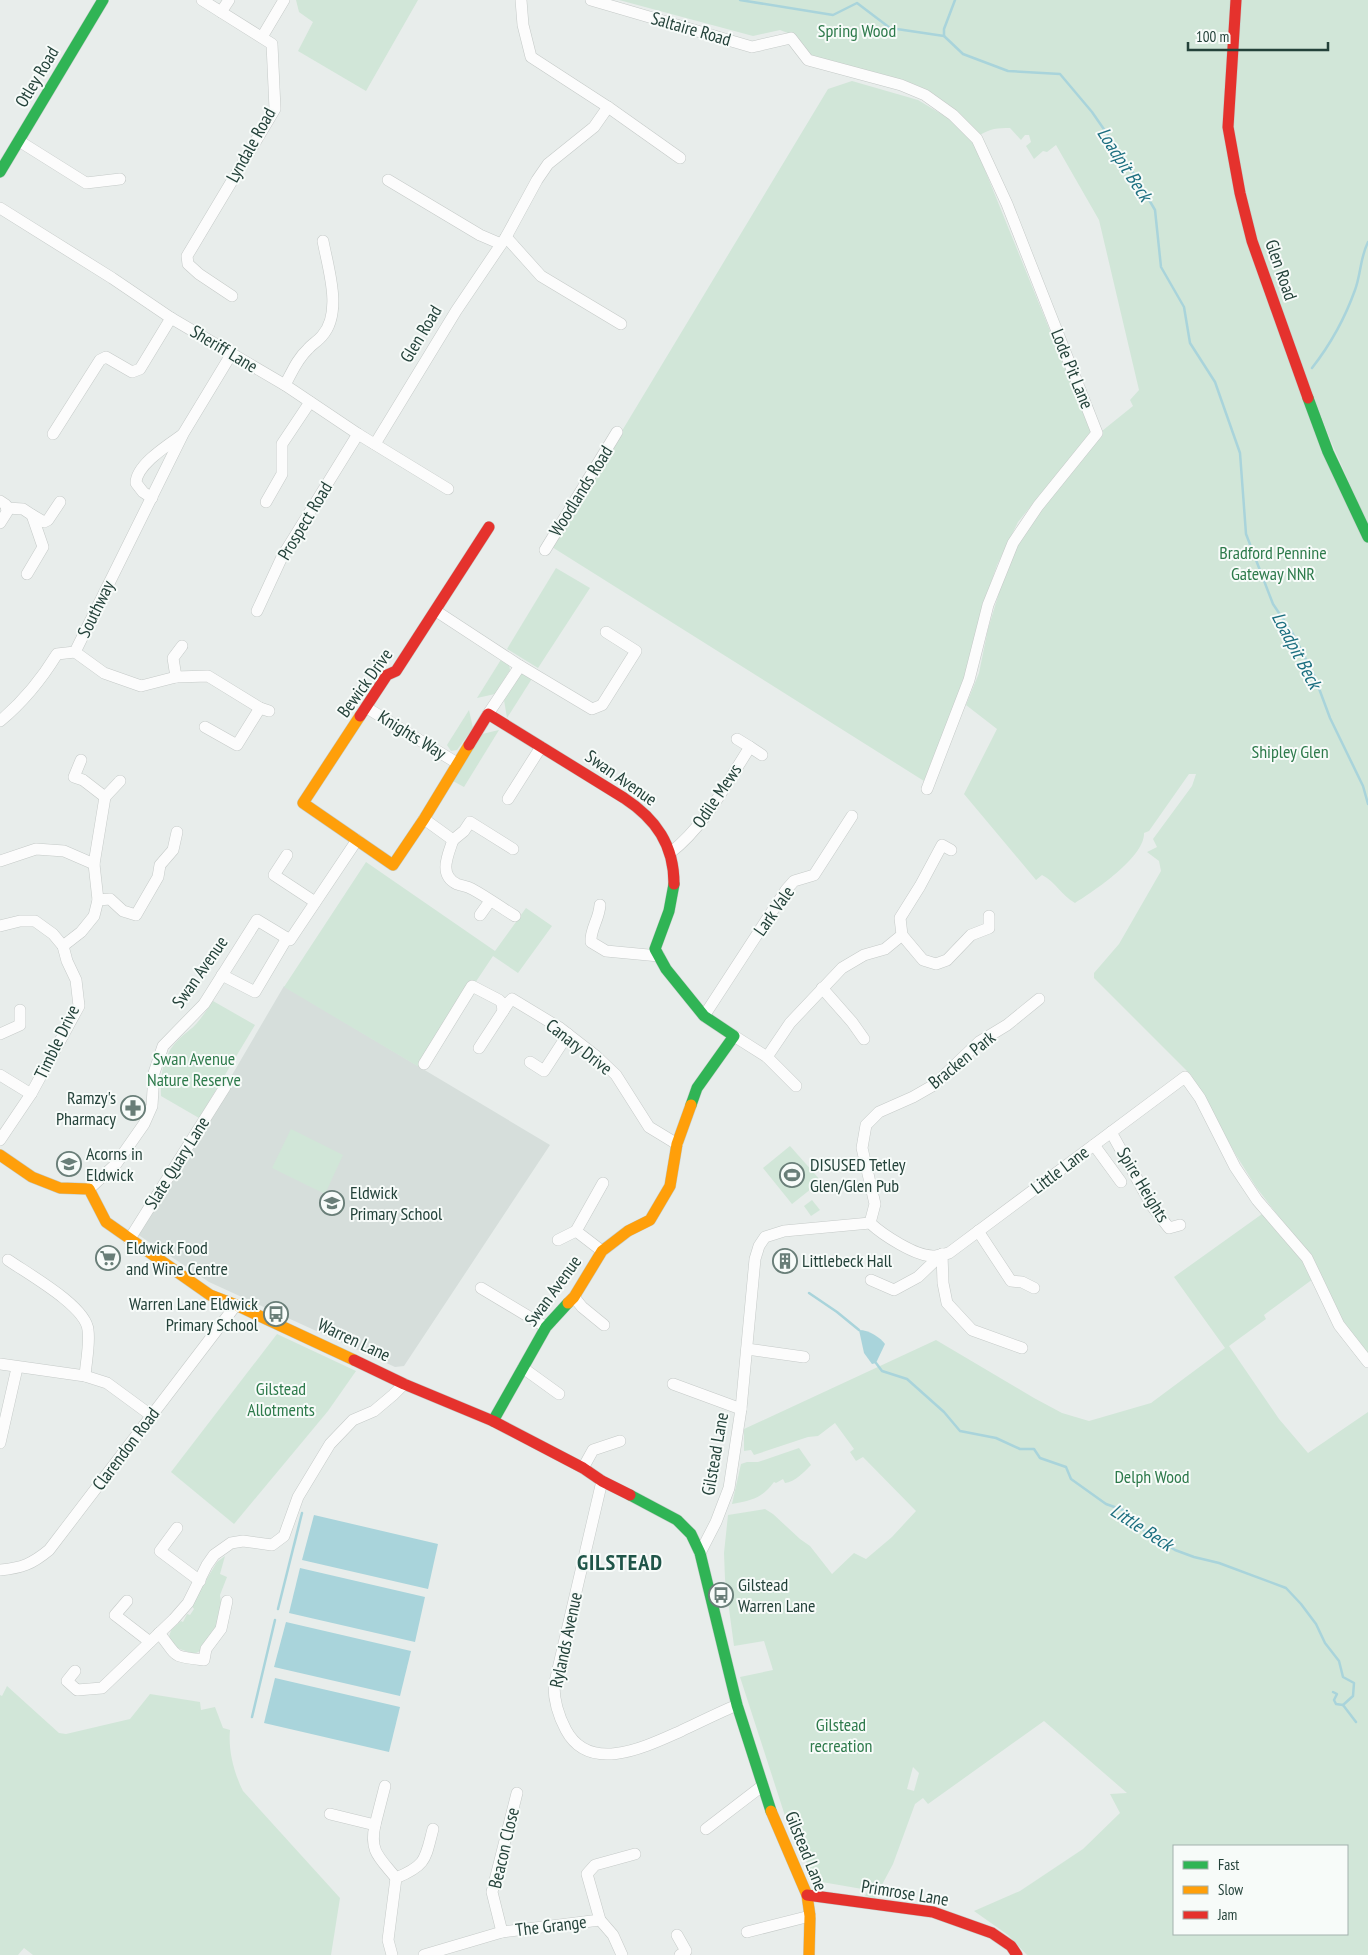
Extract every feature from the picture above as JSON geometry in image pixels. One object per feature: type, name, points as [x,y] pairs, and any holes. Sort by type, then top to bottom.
[{"type":"street","name":"Otley Road","points":[[0,172],[103,0]]},
{"type":"street","name":"Lyndale Road","points":[[202,0],[272,44],[275,109],[187,256],[188,264],[199,274],[232,296]]},
{"type":"street","points":[[222,12],[229,0]]},
{"type":"street","points":[[262,37],[284,0]]},
{"type":"street","points":[[521,0],[523,25],[530,57],[608,107],[680,158]]},
{"type":"street","name":"Saltaire Road","points":[[591,0],[752,47],[791,38]]},
{"type":"street","name":"Glen Road","points":[[1236,0],[1228,127],[1240,193],[1252,241],[1328,452],[1368,537]]},
{"type":"street","name":"Lode Pit Lane","points":[[791,38],[808,60],[896,83],[925,95],[953,115],[977,139],[1007,204],[1097,433],[1038,506],[1013,544],[988,605],[969,680],[927,789]]},
{"type":"street","name":"Glen Road","points":[[375,444],[456,311],[503,241],[536,180],[548,164],[594,127],[608,107]]},
{"type":"street","points":[[19,141],[86,183],[120,179]]},
{"type":"street","points":[[388,180],[480,235],[503,241],[542,276],[621,324]]},
{"type":"street","name":"Sheriff Lane","points":[[0,208],[112,278],[171,318],[285,385],[358,434],[448,489]]},
{"type":"street","points":[[285,385],[297,361],[307,349],[324,335],[330,322],[333,294],[323,241]]},
{"type":"street","points":[[53,434],[100,360],[106,357],[132,372],[140,369],[171,318]]},
{"type":"street","name":"Southway","points":[[0,721],[15,709],[43,677],[57,654],[75,652],[184,434],[232,353]]},
{"type":"street","points":[[266,502],[282,474],[282,444],[310,402]]},
{"type":"street","name":"Woodlands Road","points":[[545,550],[617,432]]},
{"type":"street","name":"Southway","points":[[152,498],[143,492],[136,482],[138,471],[164,447],[184,434]]},
{"type":"street","name":"Prospect Road","points":[[257,611],[282,557],[358,434]]},
{"type":"street","points":[[4,505],[23,509],[44,522],[48,520],[60,502]]},
{"type":"street","points":[[0,523],[7,512],[4,505]]},
{"type":"street","points":[[27,574],[43,547],[32,515]]},
{"type":"street","name":"Bewick Drive","points":[[357,840],[303,803],[387,675],[396,671],[489,527]]},
{"type":"street","points":[[436,611],[520,666],[592,709],[602,705],[636,651],[606,632]]},
{"type":"street","points":[[176,676],[173,658],[182,646]]},
{"type":"street","points":[[75,652],[104,673],[142,686],[176,676],[208,676],[265,709],[237,746],[205,727]]},
{"type":"street","points":[[222,975],[255,992],[287,938],[290,940],[357,840],[393,865],[520,666]]},
{"type":"street","name":"Knights Way","points":[[367,708],[457,763]]},
{"type":"street","name":"Swan Avenue","points":[[488,714],[582,770],[638,807],[658,827],[670,853],[674,887],[666,922],[655,949],[658,956]]},
{"type":"street","name":"Odile Mews","points":[[670,853],[686,841],[699,826],[750,747],[736,739]]},
{"type":"street","points":[[508,798],[541,747]]},
{"type":"street","points":[[750,747],[762,755]]},
{"type":"street","points":[[81,760],[74,777],[83,780],[105,798]]},
{"type":"street","points":[[63,946],[81,932],[94,916],[98,900],[94,864],[105,798],[120,780]]},
{"type":"street","name":"Lark Vale","points":[[704,1016],[786,890],[794,881],[814,875],[852,816]]},
{"type":"street","points":[[424,819],[454,840]]},
{"type":"street","points":[[513,850],[470,822],[454,840],[445,863],[446,872],[450,879],[457,884],[470,888],[515,916]]},
{"type":"street","points":[[98,900],[110,899],[123,910],[136,915],[158,877],[160,865],[173,850],[177,832]]},
{"type":"street","points":[[951,850],[942,844],[920,886],[900,918],[902,935],[923,960],[936,964],[947,960],[971,935],[994,928],[988,916]]},
{"type":"street","points":[[0,861],[36,849],[64,851],[94,864]]},
{"type":"street","points":[[287,855],[274,876],[315,902]]},
{"type":"street","points":[[480,915],[490,901]]},
{"type":"street","points":[[600,905],[599,917],[590,934],[592,942],[606,951],[658,956],[666,969],[704,1016],[767,1057],[796,1086]]},
{"type":"street","name":"Timble Drive","points":[[0,926],[20,920],[35,921],[53,934],[63,946],[67,961],[76,980],[79,1006],[31,1094],[0,1140]]},
{"type":"street","name":"Swan Avenue","points":[[89,1190],[116,1164],[144,1124],[152,1106],[154,1074],[161,1050],[174,1033],[191,1019],[204,1004],[257,920],[287,938]]},
{"type":"street","points":[[767,1057],[790,1023],[842,968],[864,955],[885,949],[902,935]]},
{"type":"street","points":[[424,1064],[472,986],[499,1000],[502,1003],[503,1011],[479,1048]]},
{"type":"street","points":[[822,988],[852,1022],[864,1039]]},
{"type":"street","name":"Canary Drive","points":[[503,1011],[512,999],[568,1034],[616,1074],[649,1127],[677,1144]]},
{"type":"street","name":"Bracken Park","points":[[870,1223],[875,1204],[862,1148],[866,1124],[879,1112],[913,1097],[934,1085],[978,1042],[1007,1025],[1039,999]]},
{"type":"street","points":[[0,1034],[20,1025],[20,1010]]},
{"type":"street","points":[[530,1062],[544,1071],[568,1034]]},
{"type":"street","name":"Swan Avenue","points":[[493,1421],[546,1327],[574,1297],[602,1251],[628,1231],[650,1220],[670,1186],[677,1144],[697,1088],[734,1036]]},
{"type":"street","name":"Timble Drive","points":[[0,1075],[31,1094]]},
{"type":"street","name":"Little Lane","points":[[871,1280],[894,1290],[918,1277],[937,1255],[949,1253],[1185,1077],[1200,1098],[1235,1166],[1257,1200],[1306,1258],[1339,1325],[1368,1362]]},
{"type":"street","name":"Slate Quary Lane","points":[[129,1240],[225,1087]]},
{"type":"street","name":"Spire Heights","points":[[1111,1132],[1152,1206],[1169,1228],[1180,1225]]},
{"type":"street","points":[[1094,1145],[1121,1182]]},
{"type":"street","points":[[0,1155],[39,1180],[60,1188],[89,1190]]},
{"type":"street","points":[[558,1240],[576,1231],[603,1183]]},
{"type":"street","name":"Warren Lane","points":[[89,1190],[106,1222],[129,1240],[210,1295],[236,1305],[404,1384],[493,1421],[583,1468],[602,1481],[678,1520],[692,1534],[700,1553]]},
{"type":"street","points":[[870,1223],[880,1232],[908,1249],[937,1255],[947,1303],[972,1330],[1022,1348]]},
{"type":"street","name":"Gilstead Lane","points":[[809,1955],[810,1916],[807,1895],[762,1786],[737,1705],[700,1553],[716,1522],[729,1488],[741,1409],[755,1259],[759,1246],[765,1237],[784,1231],[870,1223]]},
{"type":"street","points":[[576,1231],[602,1251]]},
{"type":"street","points":[[978,1232],[1011,1281],[1022,1282],[1034,1288]]},
{"type":"street","points":[[8,1260],[74,1305],[86,1320],[88,1330],[85,1376]]},
{"type":"street","points":[[480,1288],[546,1327]]},
{"type":"street","points":[[574,1297],[582,1307],[604,1325]]},
{"type":"street","name":"Clarendon Road","points":[[0,1570],[17,1568],[34,1562],[49,1550],[236,1305]]},
{"type":"street","points":[[747,1349],[804,1357]]},
{"type":"street","points":[[0,1364],[17,1368],[85,1376],[107,1383],[152,1416]]},
{"type":"street","points":[[0,1442],[17,1368]]},
{"type":"street","points":[[522,1368],[559,1394]]},
{"type":"street","points":[[75,1671],[67,1681],[77,1690],[102,1688],[188,1603],[214,1555],[231,1543],[243,1541],[272,1545],[284,1536],[298,1497],[330,1444],[353,1420],[374,1411],[394,1396],[404,1384]]},
{"type":"street","points":[[673,1384],[741,1409]]},
{"type":"street","points":[[583,1468],[593,1450],[620,1441]]},
{"type":"street","name":"Rylands Avenue","points":[[602,1481],[554,1686],[554,1702],[561,1721],[571,1739],[588,1751],[615,1755],[642,1749],[737,1705]]},
{"type":"street","points":[[176,1528],[160,1552],[200,1581]]},
{"type":"street","points":[[127,1601],[115,1615],[154,1637],[177,1657],[204,1660],[206,1649],[221,1629],[227,1601]]},
{"type":"street","points":[[385,1786],[372,1839],[374,1850],[396,1878],[388,1940],[392,1955]]},
{"type":"street","points":[[706,1829],[762,1786]]},
{"type":"street","name":"Beacon Close","points":[[502,1932],[492,1892],[516,1793]]},
{"type":"street","points":[[330,1814],[375,1825]]},
{"type":"street","points":[[396,1878],[414,1871],[424,1862],[433,1829]]},
{"type":"street","points":[[622,1955],[613,1935],[600,1920],[586,1874],[595,1865],[635,1854]]},
{"type":"street","name":"Primrose Lane","points":[[807,1895],[933,1912],[992,1933],[1010,1946],[1017,1955]]},
{"type":"street","points":[[747,1932],[810,1916]]},
{"type":"street","name":"The Grange","points":[[424,1955],[502,1932],[600,1920]]},
{"type":"street","points":[[677,1935],[686,1951],[680,1955]]},
{"type":"shaded area","name":"Eldwick Primary School","points":[[284,986],[550,1145],[404,1366],[395,1367],[209,1282],[134,1232],[225,1087]]},
{"type":"green space","points":[[296,0],[418,0],[366,91],[298,51],[313,22],[299,12]]},
{"type":"green space","points":[[619,0],[1368,0],[1368,526],[1330,439],[1240,207],[1368,543],[1368,1356],[1351,1337],[1310,1257],[1256,1187],[1191,1075],[1094,978],[1094,973],[1119,944],[1161,871],[1159,861],[1147,852],[1157,847],[1153,839],[1192,786],[1196,774],[1189,774],[1149,831],[1144,833],[1142,842],[1128,863],[1075,903],[1042,875],[1036,880],[964,794],[997,729],[966,705],[979,673],[988,629],[1006,570],[1019,541],[1035,516],[1096,440],[1103,435],[1102,431],[1133,406],[1130,400],[1139,390],[1099,220],[1056,145],[1047,152],[1043,151],[1034,159],[1026,146],[1031,142],[1029,135],[1025,135],[1021,140],[1010,128],[998,128],[979,136],[944,106],[814,59],[797,43],[798,37],[780,30],[753,36]]},
{"type":"green space","points":[[852,81],[918,100],[948,118],[974,143],[1091,432],[1018,522],[997,565],[982,609],[966,675],[924,781],[552,547],[828,89]]},
{"type":"green space","points":[[556,568],[590,588],[538,668],[507,649]]},
{"type":"green space","points":[[502,658],[509,664],[510,670],[495,694],[477,698]]},
{"type":"green space","points":[[520,674],[527,674],[533,677],[507,718],[504,700]]},
{"type":"green space","points":[[469,710],[473,728],[457,750],[451,751],[447,745]]},
{"type":"green space","points":[[499,730],[464,787],[453,781],[482,734]]},
{"type":"green space","points":[[366,862],[495,951],[526,908],[552,926],[518,973],[493,956],[419,1067],[284,987]]},
{"type":"green space","name":"Swan Avenue Nature Reserve","points":[[213,1001],[255,1025],[199,1118],[161,1096],[161,1080],[169,1051],[197,1023]]},
{"type":"green space","points":[[291,1129],[343,1155],[325,1194],[272,1168]]},
{"type":"green space","name":"DISUSED Tetley Glen/Glen Pub","points":[[790,1146],[821,1181],[792,1204],[763,1168]]},
{"type":"green space","points":[[812,1200],[820,1210],[811,1216],[804,1206]]},
{"type":"green space","points":[[1262,1214],[1301,1258],[1313,1279],[1264,1315],[1266,1319],[1229,1346],[1279,1419],[1308,1453],[1368,1412],[1368,1955],[1027,1955],[1008,1935],[974,1911],[1020,1891],[1083,1849],[1120,1813],[1110,1794],[1127,1793],[1044,1721],[928,1804],[923,1798],[915,1804],[893,1864],[875,1898],[865,1896],[868,1890],[816,1881],[787,1822],[740,1677],[773,1670],[764,1641],[734,1646],[725,1579],[724,1553],[728,1515],[765,1509],[810,1546],[832,1574],[854,1553],[866,1559],[892,1537],[916,1511],[863,1457],[856,1461],[850,1452],[854,1449],[835,1423],[818,1436],[808,1437],[754,1455],[751,1450],[744,1451],[744,1429],[936,1340],[1062,1413],[1089,1421],[1151,1403],[1225,1348],[1174,1277]],"holes":[[[913,1767],[919,1773],[914,1791],[907,1789]]]},
{"type":"green space","name":"Gilstead Allotments","points":[[277,1334],[356,1371],[328,1411],[234,1524],[171,1472]]},
{"type":"green space","points":[[799,1448],[811,1465],[799,1476],[785,1483],[783,1479],[776,1483],[774,1482],[756,1498],[732,1504],[741,1464],[758,1462]]},
{"type":"green space","points":[[225,1556],[220,1574],[227,1577],[220,1595],[222,1609],[213,1636],[202,1650],[194,1654],[177,1648],[169,1637],[171,1630],[181,1621],[183,1622],[187,1614],[190,1615],[194,1609],[191,1605],[217,1562]]},
{"type":"green space","points":[[7,1686],[59,1733],[66,1734],[130,1719],[150,1694],[200,1702],[201,1710],[215,1707],[223,1728],[230,1730],[232,1761],[243,1791],[340,1898],[331,1955],[33,1955],[24,1948],[18,1955],[0,1955],[0,1695],[2,1696]]},
{"type":"water","points":[[859,1330],[867,1331],[881,1339],[885,1344],[876,1363],[872,1364],[864,1353]]},
{"type":"water","points":[[314,1515],[438,1544],[428,1589],[302,1560]]},
{"type":"water","points":[[300,1568],[425,1597],[415,1642],[289,1613]]},
{"type":"water","points":[[286,1622],[411,1651],[400,1696],[274,1667]]},
{"type":"water","points":[[275,1678],[400,1707],[389,1752],[264,1723]]},
{"type":"waterway","name":"Loadpit Beck","points":[[740,0],[833,15],[857,3],[890,28],[944,36],[963,54],[1008,71],[1060,74],[1092,112],[1128,164],[1155,210],[1161,267],[1184,307],[1190,343],[1215,382],[1240,453],[1246,534],[1273,604],[1293,634],[1314,675],[1330,718],[1363,786],[1368,804]]},
{"type":"waterway","points":[[944,36],[944,29],[955,0]]},
{"type":"waterway","points":[[1312,368],[1331,341],[1347,311],[1357,284],[1363,254],[1368,242]]},
{"type":"waterway","name":"Little Beck","points":[[809,1293],[859,1330]]},
{"type":"waterway","name":"Little Beck","points":[[876,1363],[882,1371],[907,1379],[944,1412],[960,1431],[996,1438],[1020,1449],[1034,1449],[1040,1458],[1066,1467],[1071,1479],[1106,1504],[1123,1510],[1132,1523],[1175,1550],[1219,1563],[1286,1588],[1316,1624],[1325,1643],[1339,1661],[1343,1677],[1354,1683],[1353,1696],[1343,1705],[1356,1722]]},
{"type":"waterway","points":[[278,1609],[302,1513]]},
{"type":"waterway","points":[[252,1717],[275,1620]]},
{"type":"waterway","points":[[1333,1692],[1337,1694],[1334,1700],[1336,1704],[1343,1705]]},
{"type":"traffic: fast","points":[[0,172],[103,0]]},
{"type":"traffic: fast","points":[[1308,398],[1328,452],[1368,537]]},
{"type":"traffic: fast","points":[[674,884],[669,911],[655,949],[666,969],[704,1016],[734,1036],[697,1088],[691,1105]]},
{"type":"traffic: fast","points":[[493,1421],[546,1327],[568,1303]]},
{"type":"traffic: fast","points":[[630,1495],[677,1520],[691,1534],[700,1553],[737,1705],[771,1811]]},
{"type":"traffic: slow","points":[[360,716],[303,803],[393,865],[424,819],[469,745]]},
{"type":"traffic: slow","points":[[568,1303],[574,1297],[602,1251],[628,1231],[650,1220],[670,1186],[677,1144],[691,1105]]},
{"type":"traffic: slow","points":[[0,1155],[32,1177],[60,1188],[89,1189],[106,1222],[210,1295],[236,1305],[354,1360]]},
{"type":"traffic: slow","points":[[771,1811],[807,1895],[810,1916],[809,1955]]},
{"type":"traffic: jam","points":[[1236,0],[1228,127],[1240,193],[1252,241],[1308,398]]},
{"type":"traffic: jam","points":[[360,716],[387,675],[396,671],[489,527]]},
{"type":"traffic: jam","points":[[469,745],[488,714],[624,798],[645,815],[661,834],[671,857],[674,884]]},
{"type":"traffic: jam","points":[[354,1360],[404,1384],[493,1421],[630,1495]]},
{"type":"traffic: jam","points":[[807,1895],[933,1912],[992,1933],[1011,1946],[1017,1955]]},
{"type":"place","name":"Ramzy's Pharmacy","points":[[133,1108]]},
{"type":"place","name":"Acorns in Eldwick","points":[[69,1164]]},
{"type":"place","name":"DISUSED Tetley Glen/Glen Pub","points":[[792,1175]]},
{"type":"place","name":"Eldwick Primary School","points":[[332,1203]]},
{"type":"place","name":"Eldwick Food and Wine Centre","points":[[108,1258]]},
{"type":"place","name":"Littlebeck Hall","points":[[785,1261]]},
{"type":"place","name":"Warren Lane Eldwick Primary School","points":[[276,1314]]},
{"type":"place","name":"Gilstead Warren Lane","points":[[721,1595]]},
{"type":"district","name":"GILSTEAD","points":[[620,1562]]},
{"type":"park label","name":"Spring Wood","points":[[857,31]]},
{"type":"park label","name":"Bradford Pennine Gateway NNR","points":[[1273,563]]},
{"type":"park label","name":"Shipley Glen","points":[[1290,752]]},
{"type":"park label","name":"Delph Wood","points":[[1152,1477]]},
{"type":"park label","name":"Gilstead recreation","points":[[841,1735]]}]
